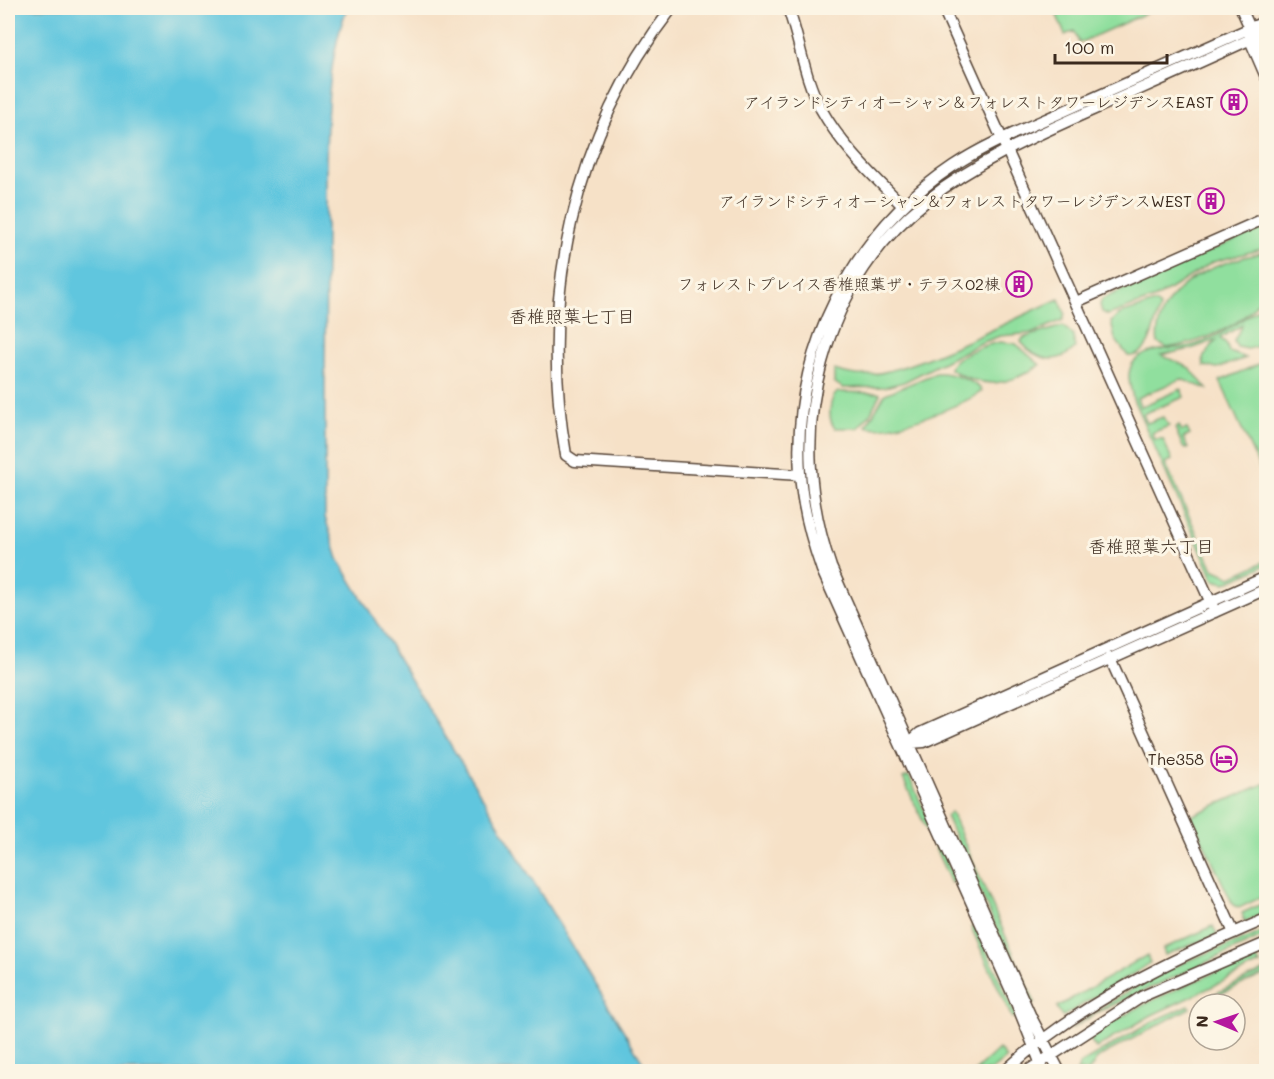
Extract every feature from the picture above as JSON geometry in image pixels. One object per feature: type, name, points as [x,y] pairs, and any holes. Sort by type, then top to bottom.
[{"type":"street","points":[[672,8],[636,60],[598,134],[577,199],[560,282],[557,316],[557,389],[566,455],[575,461],[800,475]]},
{"type":"street","points":[[788,8],[821,109],[847,147],[902,206]]},
{"type":"street","points":[[943,8],[1213,607]]},
{"type":"street","points":[[1241,8],[1250,28],[1259,36],[1266,52]]},
{"type":"street","points":[[1060,1071],[1044,1037],[1031,1017],[842,593],[821,537],[811,475],[812,410],[819,372],[830,337],[849,294],[892,231],[930,196],[1004,144],[1266,21]]},
{"type":"street","points":[[1042,1066],[1013,995],[826,583],[811,538],[800,475],[802,409],[820,335],[852,268],[902,206],[955,164],[1259,36]]},
{"type":"street","points":[[1259,36],[1266,77]]},
{"type":"street","points":[[1076,302],[1266,218]]},
{"type":"street","points":[[909,743],[924,742],[1110,658],[1213,607],[1266,577]]},
{"type":"street","points":[[909,743],[920,733],[1213,607],[1266,589]]},
{"type":"street","points":[[1110,658],[1234,933]]},
{"type":"street","points":[[1004,1071],[1044,1037],[1142,977],[1266,919]]},
{"type":"street","points":[[1026,1071],[1042,1066],[1052,1053],[1143,996],[1266,944]]},
{"type":"green space","points":[[1054,8],[1151,8],[1153,10],[1079,43],[1074,31],[1065,35]]},
{"type":"green space","points":[[1266,226],[1266,248],[1213,262],[1156,298],[1108,315],[1102,312],[1100,305],[1102,299]]},
{"type":"green space","points":[[1266,252],[1267,286],[1258,302],[1248,313],[1224,330],[1195,341],[1167,348],[1158,343],[1160,320],[1167,305],[1189,281],[1219,265]]},
{"type":"green space","points":[[1059,299],[1065,313],[1063,320],[1033,333],[1000,336],[981,343],[904,382],[885,387],[843,388],[834,382],[834,370],[857,375],[876,374],[901,367],[958,346]]},
{"type":"green space","points":[[1155,303],[1160,307],[1147,346],[1136,355],[1128,356],[1115,339],[1111,322],[1120,314]]},
{"type":"green space","points":[[1266,303],[1266,344],[1248,349],[1237,347],[1234,341],[1242,325],[1220,338],[1226,343],[1229,352],[1246,358],[1218,368],[1204,366],[1203,358],[1216,340],[1191,349],[1161,355],[1190,368],[1207,389],[1181,379],[1137,398],[1140,407],[1181,389],[1184,397],[1143,414],[1147,423],[1163,417],[1169,426],[1152,433],[1154,439],[1163,439],[1172,460],[1165,463],[1213,569],[1231,577],[1266,561],[1266,565],[1225,583],[1214,580],[1133,399],[1129,372],[1133,363],[1144,354],[1201,343],[1230,328]]},
{"type":"green space","points":[[1063,326],[1073,335],[1075,348],[1061,357],[1054,359],[1040,357],[1021,342],[1023,338]]},
{"type":"green space","points":[[1000,342],[1016,344],[1040,365],[1017,377],[996,383],[974,380],[950,369],[952,364],[963,355]]},
{"type":"green space","points":[[1266,361],[1266,482],[1220,381]]},
{"type":"green space","points":[[936,373],[948,374],[974,383],[982,391],[960,404],[907,423],[876,428],[866,426],[885,394]]},
{"type":"green space","points":[[838,392],[880,394],[870,414],[858,428],[835,428],[832,424],[830,409]]},
{"type":"green space","points":[[1179,426],[1182,431],[1187,429],[1190,435],[1183,438],[1188,448],[1183,447],[1175,428]]},
{"type":"green space","points":[[909,776],[955,880],[951,883],[903,778]]},
{"type":"green space","points":[[1266,783],[1266,895],[1239,908],[1233,905],[1191,816]]},
{"type":"green space","points":[[951,812],[1035,1003],[1031,1005],[946,816]]},
{"type":"green space","points":[[1266,902],[1266,912],[1245,922],[1242,913]]},
{"type":"green space","points":[[975,925],[1016,1016],[1012,1018],[971,927]]},
{"type":"green space","points":[[1213,926],[1217,935],[1165,955],[1163,949]]},
{"type":"green space","points":[[1266,930],[1266,935],[1100,1011],[1071,1029],[1118,998],[1168,970]]},
{"type":"green space","points":[[1147,955],[1150,963],[1062,1017],[1057,1007]]},
{"type":"green space","points":[[1257,959],[1260,964],[1201,992],[1187,992],[1187,999],[1150,1016],[1096,1048],[1089,1038],[1163,995],[1242,961]]},
{"type":"green space","points":[[1266,970],[1266,974],[1224,992],[1218,992]]},
{"type":"green space","points":[[1187,1006],[1187,1010],[1104,1054],[1096,1060],[1089,1071],[1077,1071],[1080,1064],[1152,1022]]},
{"type":"green space","points":[[999,1049],[1006,1058],[990,1071],[975,1071]]},
{"type":"water","points":[[8,8],[347,8],[333,62],[327,119],[325,517],[338,559],[648,1071],[8,1071]]},
{"type":"place","name":"アイランドシティオーシャン＆フォレストタワーレジデンスEAST","points":[[1234,102]]},
{"type":"place","name":"アイランドシティオーシャン＆フォレストタワーレジデンスWEST","points":[[1211,201]]},
{"type":"place","name":"フォレストプレイス香椎照葉ザ・テラス02棟","points":[[1019,284]]},
{"type":"place","name":"The358","points":[[1224,759]]},
{"type":"district","name":"香椎照葉七丁目","points":[[572,317]]},
{"type":"district","name":"香椎照葉六丁目","points":[[1151,547]]}]
